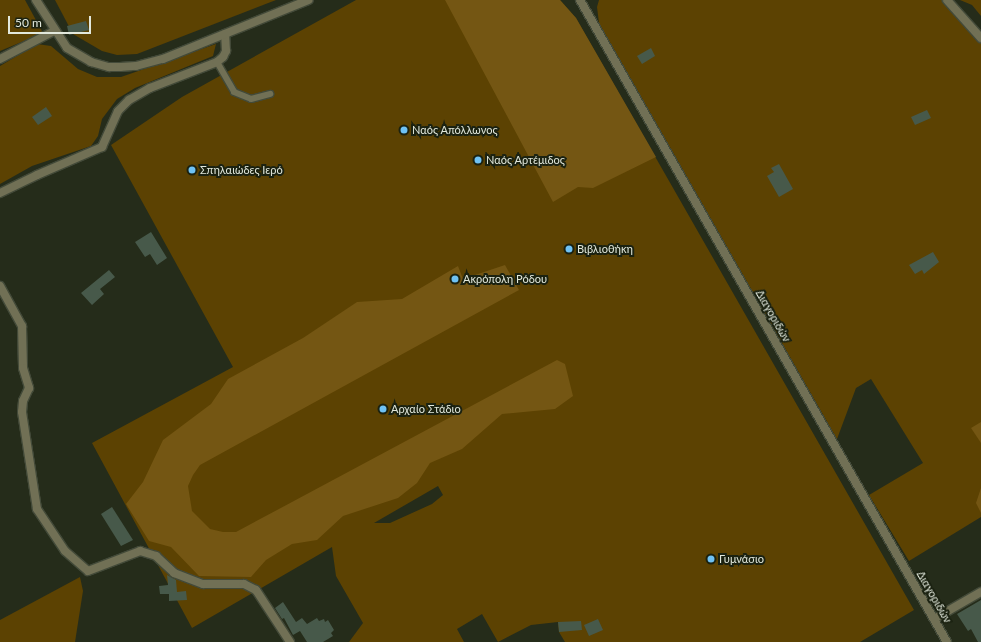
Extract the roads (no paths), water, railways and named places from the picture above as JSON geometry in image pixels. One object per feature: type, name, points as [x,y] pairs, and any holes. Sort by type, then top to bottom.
[{"type":"street","points":[[39,2],[54,31],[67,48],[82,58],[115,67],[136,66],[163,59],[308,0]]},
{"type":"street","name":"Διαγοριδών","points":[[580,0],[947,642]]},
{"type":"street","points":[[948,0],[981,38]]},
{"type":"street","points":[[0,59],[54,31]]},
{"type":"street","points":[[0,193],[37,174],[98,151],[106,141],[118,111],[129,100],[150,88],[217,62],[224,57],[226,51],[225,34]]},
{"type":"street","points":[[0,286],[22,326],[23,368],[29,388],[23,400],[22,412],[37,509],[65,551],[88,571],[140,551],[156,556],[174,573],[203,584],[244,584],[256,590],[290,642]]},
{"type":"street","points":[[934,619],[981,592]]},
{"type":"lane","points":[[217,62],[234,92],[251,99],[270,94]]},
{"type":"place","name":"Ναός Απόλλωνος","points":[[404,130]]},
{"type":"place","name":"Ναός Αρτέμιδος","points":[[478,160]]},
{"type":"place","name":"Σπηλαιώδες Ιερό","points":[[192,170]]},
{"type":"place","name":"Βιβλιοθήκη","points":[[569,249]]},
{"type":"place","name":"Ακρόπολη Ρόδου","points":[[455,279]]},
{"type":"place","name":"Αρχαίο Στάδιο","points":[[383,409]]},
{"type":"place","name":"Γυμνάσιο","points":[[711,559]]}]
